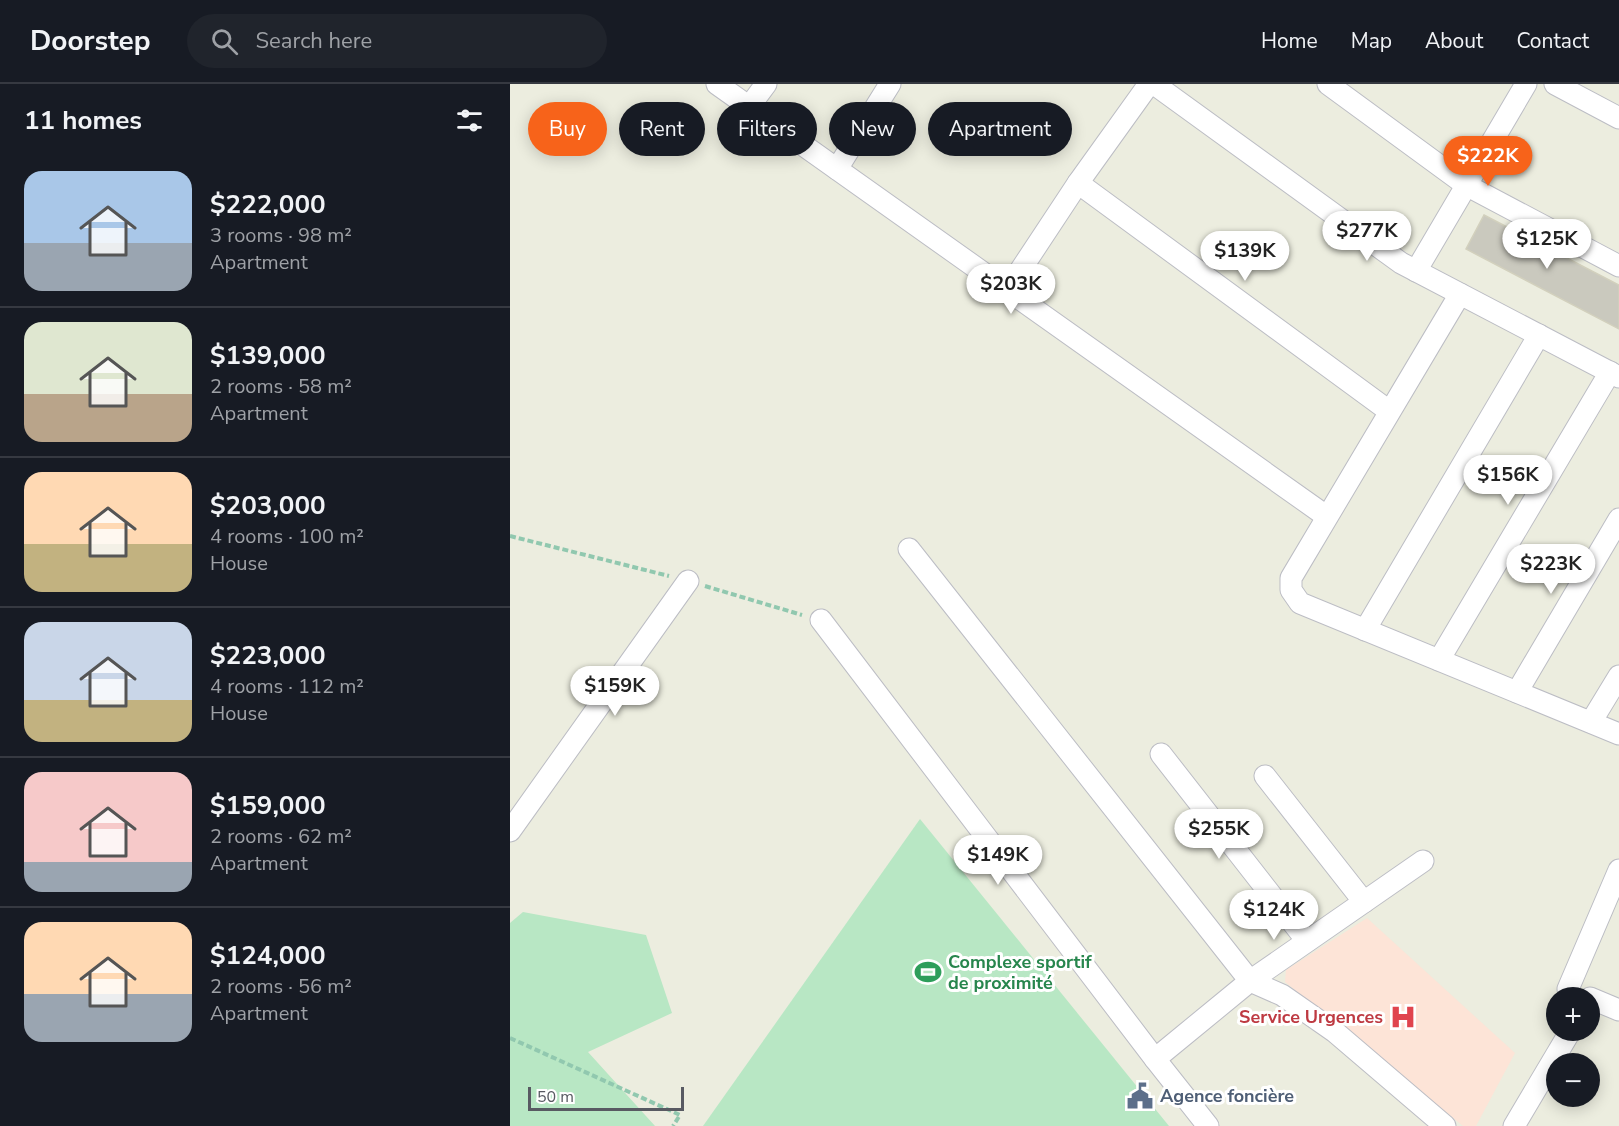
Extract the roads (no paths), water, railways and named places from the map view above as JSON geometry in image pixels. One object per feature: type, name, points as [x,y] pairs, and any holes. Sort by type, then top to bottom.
[{"type":"street","points":[[717,84],[742,102]]},
{"type":"street","points":[[753,102],[766,84]]},
{"type":"street","points":[[837,169],[890,84]]},
{"type":"street","points":[[1008,289],[1077,183],[1152,84],[1391,256],[1615,374],[1439,660]]},
{"type":"street","points":[[1328,84],[1466,185],[1619,266]]},
{"type":"street","points":[[1416,271],[1526,84]]},
{"type":"street","points":[[1555,84],[1619,118]]},
{"type":"street","points":[[817,155],[1326,516]]},
{"type":"street","points":[[1077,183],[1389,411]]},
{"type":"street","points":[[1460,294],[1326,516],[1291,578],[1291,590],[1300,603],[1619,734]]},
{"type":"street","points":[[1365,630],[1539,335]]},
{"type":"street","points":[[1517,692],[1619,519]]},
{"type":"street","points":[[909,549],[1250,981],[1282,995],[1335,1032],[1445,1126]]},
{"type":"street","points":[[510,831],[688,580]]},
{"type":"street","points":[[821,620],[1208,1126]]},
{"type":"street","points":[[1591,722],[1619,676]]},
{"type":"street","points":[[1161,754],[1307,941]]},
{"type":"street","points":[[1265,776],[1364,902]]},
{"type":"street","points":[[1155,1059],[1250,981],[1423,861]]},
{"type":"street","points":[[1571,987],[1619,870]]},
{"type":"street","points":[[1600,1002],[1619,1010]]},
{"type":"street","points":[[1514,1126],[1564,1041]]},
{"type":"place","name":"Complexe sportif de proximité","points":[[928,972]]},
{"type":"place","name":"Service Urgences","points":[[1403,1017]]},
{"type":"place","name":"Agence foncière","points":[[1140,1096]]}]
